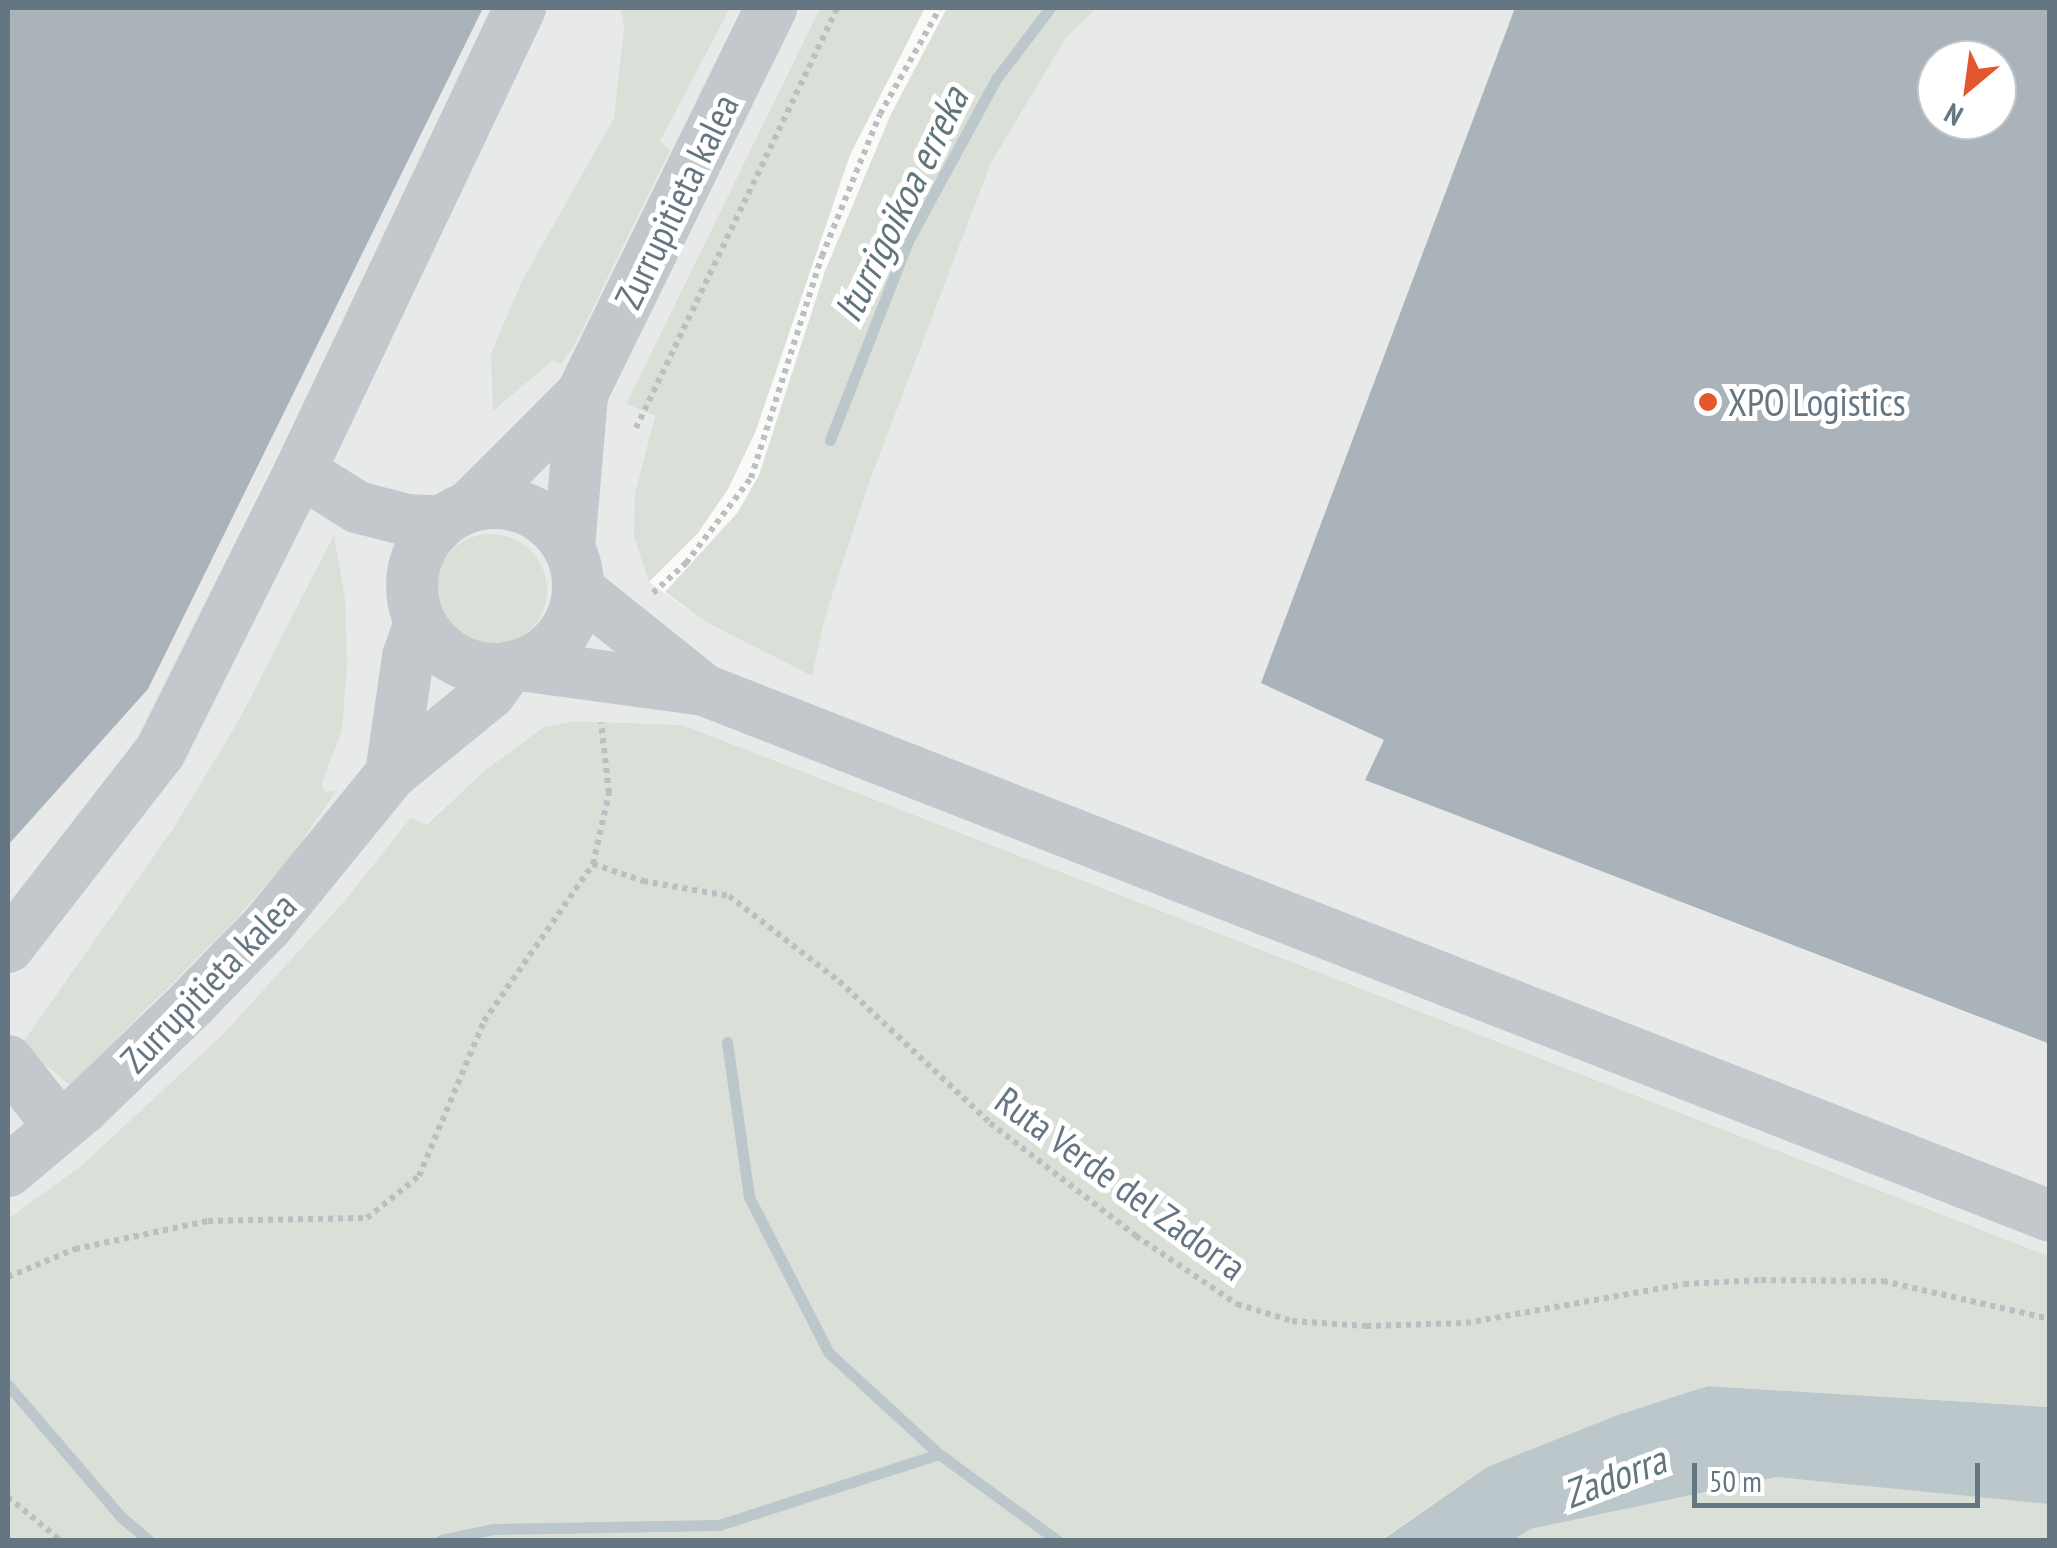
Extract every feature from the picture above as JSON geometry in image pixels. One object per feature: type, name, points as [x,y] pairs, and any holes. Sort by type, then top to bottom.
[{"type":"street","points":[[8,947],[160,752],[300,471],[520,8]]},
{"type":"street","name":"Zurrupitieta kalea","points":[[456,514],[582,394],[770,8]]},
{"type":"street","name":"Zurrupitieta kalea","points":[[573,568],[582,394]]},
{"type":"street","points":[[300,471],[357,507],[407,520],[456,514],[500,502],[527,509],[551,524],[573,568],[704,690]]},
{"type":"street","points":[[357,507],[390,550],[432,640],[458,659],[488,669],[514,666],[704,690],[2050,1216]]},
{"type":"street","points":[[391,774],[416,606],[414,564],[424,541],[456,514]]},
{"type":"street","points":[[514,666],[543,654],[561,637],[573,614],[573,568]]},
{"type":"street","name":"Zurrupitieta kalea","points":[[8,1171],[130,1064],[267,926],[391,774],[490,693],[514,666]]},
{"type":"street","points":[[8,1061],[60,1128]]},
{"type":"path","points":[[636,428],[838,8]]},
{"type":"path","points":[[645,600],[686,562],[751,478],[822,256],[880,114],[940,8]]},
{"type":"path","points":[[8,1277],[75,1249],[208,1220],[367,1218],[419,1176],[484,1021],[592,864],[610,793],[599,704]]},
{"type":"path","name":"Ruta Verde del Zadorra","points":[[592,864],[643,881],[729,896],[839,981],[990,1123],[1136,1236],[1237,1304],[1292,1322],[1366,1326],[1466,1323],[1684,1284],[1761,1280],[1884,1281],[2050,1319]]},
{"type":"path","points":[[8,1497],[60,1540]]},
{"type":"shaded area","points":[[8,8],[820,8],[626,404],[655,416],[635,492],[649,582],[706,622],[811,675],[824,621],[868,486],[991,163],[1066,38],[1097,8],[2049,8],[2049,1256],[683,725],[574,721],[544,727],[485,770],[425,825],[411,817],[346,899],[222,1035],[82,1165],[8,1219]]},
{"type":"shaded area","points":[[621,8],[730,8],[660,141],[670,150],[574,346],[561,364],[553,360],[493,411],[491,354],[522,281],[614,118],[624,27]]},
{"type":"shaded area","points":[[820,8],[925,8],[850,155],[755,433],[728,489],[698,533],[649,582],[634,537],[635,492],[655,416],[626,404]]},
{"type":"shaded area","points":[[947,8],[1097,8],[1066,38],[991,163],[868,486],[824,621],[812,676],[706,622],[665,592],[738,512],[759,475],[825,271],[891,114]]},
{"type":"shaded area","points":[[491,534],[513,538],[531,550],[543,568],[547,590],[543,612],[531,630],[513,642],[491,646],[469,642],[451,630],[439,612],[435,590],[439,568],[451,550],[469,538]]},
{"type":"shaded area","points":[[334,535],[345,599],[347,665],[342,730],[321,785],[326,792],[337,790],[292,855],[228,928],[70,1085],[21,1045],[173,829],[239,720]]},
{"type":"shaded area","points":[[574,721],[683,725],[2049,1256],[2049,1407],[1708,1386],[1487,1467],[1381,1540],[8,1540],[8,1219],[82,1165],[222,1035],[346,899],[411,817],[426,825],[485,770],[544,727]]},
{"type":"shaded area","points":[[1775,1477],[2045,1501],[2049,1504],[2049,1540],[1513,1540],[1531,1529]]},
{"type":"water","name":"Zadorra","points":[[1708,1386],[2049,1407],[2049,1504],[1776,1477],[1531,1529],[1513,1540],[1382,1540],[1487,1467],[1618,1415]]},
{"type":"building","points":[[8,8],[483,8],[148,689],[8,845]]},
{"type":"building","name":"XPO Logistics","points":[[1515,8],[2050,8],[2050,1044],[1365,780],[1384,740],[1261,683]]},
{"type":"waterway","name":"Iturrigoikoa erreka","points":[[830,440],[908,241],[996,79],[1050,8]]},
{"type":"waterway","name":"Iturrigoikoa erreka","points":[[727,1042],[749,1197],[829,1353],[939,1454],[1057,1540]]},
{"type":"waterway","points":[[8,1385],[121,1517],[148,1540]]},
{"type":"waterway","points":[[441,1540],[493,1529],[719,1525],[939,1454]]},
{"type":"place","name":"XPO Logistics","points":[[1708,402]]}]
